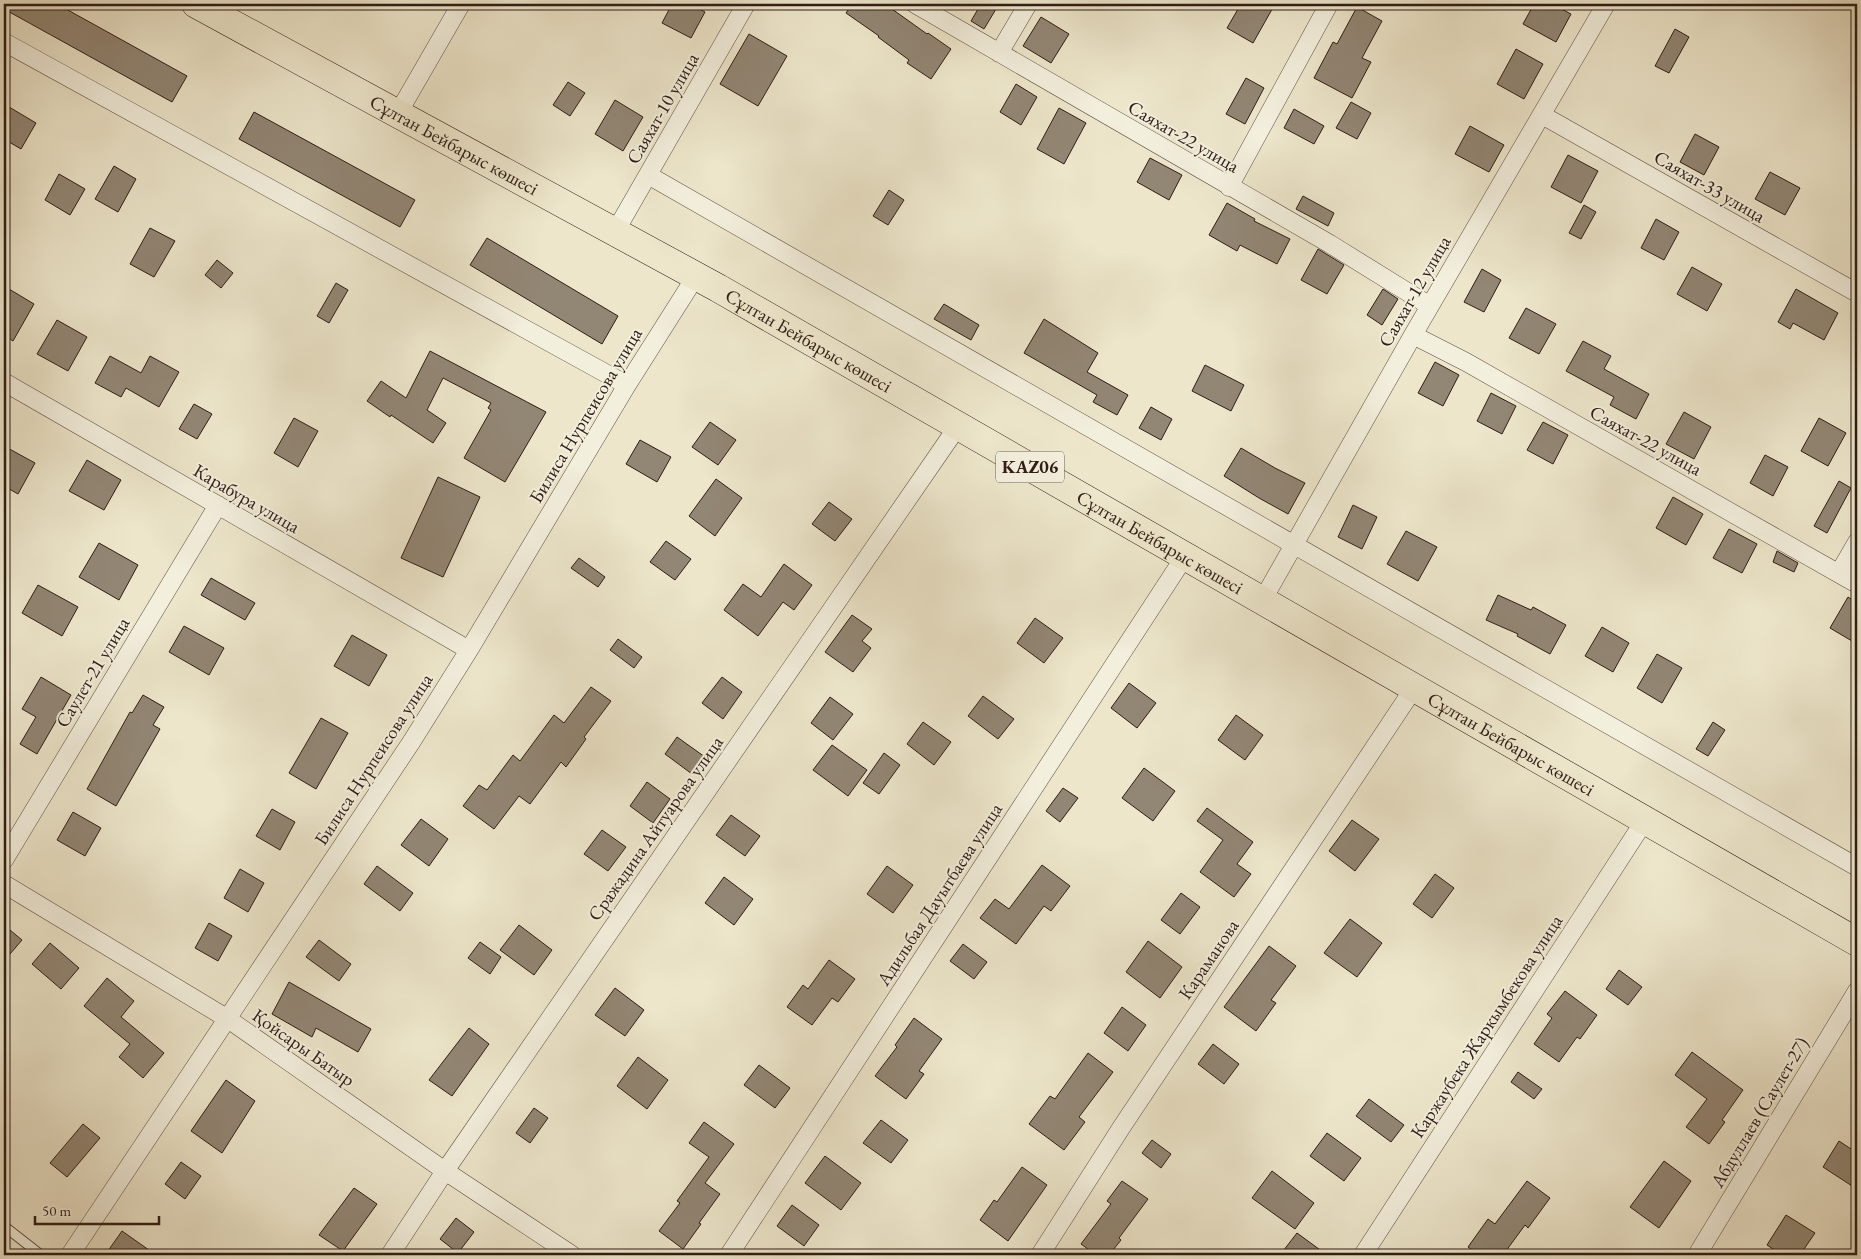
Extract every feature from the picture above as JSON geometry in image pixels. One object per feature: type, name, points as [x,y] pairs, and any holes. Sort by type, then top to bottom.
[{"type":"main road","name":"Сұлтан Бейбарыс көшесі","points":[[196,4],[696,276],[1857,942]]},
{"type":"street","points":[[397,115],[461,4]]},
{"type":"street","name":"Саяхат-10 улица","points":[[615,232],[746,4]]},
{"type":"street","name":"Саяхат-22 улица","points":[[915,4],[1330,244],[1430,306]]},
{"type":"street","points":[[999,53],[1028,4]]},
{"type":"street","points":[[1229,187],[1329,4]]},
{"type":"street","name":"Саяхат-12 улица","points":[[1262,600],[1413,335],[1606,4]]},
{"type":"street","points":[[4,42],[627,385]]},
{"type":"street","name":"Саяхат-33 улица","points":[[1542,115],[1857,293]]},
{"type":"street","points":[[648,175],[1857,867]]},
{"type":"street","name":"Билиса Нурпеисова улица","points":[[70,1255],[402,757],[469,650],[627,385],[696,276]]},
{"type":"street","name":"Саяхат-22 улица","points":[[1413,335],[1466,362],[1857,584]]},
{"type":"street","name":"Карабура улица","points":[[4,382],[469,650]]},
{"type":"street","name":"Сражадина Айтуарова улица","points":[[390,1255],[445,1170],[958,426]]},
{"type":"street","name":"Саулет-21 улица","points":[[4,860],[218,505]]},
{"type":"street","points":[[1839,573],[1857,542]]},
{"type":"street","name":"Адильбая Дауытбаева улица","points":[[729,1255],[1186,556]]},
{"type":"street","name":"Караманова","points":[[1040,1255],[1121,1128],[1414,688]]},
{"type":"street","name":"Каржаубека Жаркымбекова улица","points":[[1363,1255],[1645,820]]},
{"type":"street","name":"Қойсары Батыр","points":[[4,884],[228,1020],[572,1255]]},
{"type":"street","name":"Абдуллаев (Саулет-27)","points":[[1696,1255],[1857,992]]},
{"type":"lane","points":[[4,1226],[41,1255]]},
{"type":"building","points":[[4,4],[57,4],[187,76],[172,102],[4,9]]},
{"type":"building","points":[[672,4],[690,4],[705,12],[691,38],[662,23]]},
{"type":"building","points":[[852,4],[885,4],[951,49],[931,79],[907,63],[909,60],[846,13]]},
{"type":"building","points":[[981,4],[999,4],[984,29],[971,21]]},
{"type":"building","points":[[1241,4],[1275,4],[1253,43],[1227,28]]},
{"type":"building","points":[[1534,4],[1552,4],[1571,14],[1556,42],[1523,24]]},
{"type":"building","points":[[1357,7],[1382,21],[1362,58],[1371,62],[1352,98],[1314,78],[1333,42],[1337,44]]},
{"type":"building","points":[[1041,17],[1069,34],[1051,63],[1023,46]]},
{"type":"building","points":[[1675,29],[1689,37],[1669,73],[1655,66]]},
{"type":"building","points":[[749,34],[787,56],[758,106],[720,84]]},
{"type":"building","points":[[1516,49],[1543,64],[1524,99],[1497,84]]},
{"type":"building","points":[[1246,78],[1264,88],[1245,124],[1226,114]]},
{"type":"building","points":[[568,82],[585,93],[570,116],[553,105]]},
{"type":"building","points":[[1016,84],[1037,97],[1021,125],[1000,112]]},
{"type":"building","points":[[615,100],[643,117],[623,151],[595,134]]},
{"type":"building","points":[[1351,102],[1371,113],[1357,139],[1336,128]]},
{"type":"building","points":[[4,104],[36,123],[21,149],[4,139]]},
{"type":"building","points":[[1059,108],[1086,123],[1064,164],[1037,149]]},
{"type":"building","points":[[1294,109],[1324,126],[1314,144],[1284,128]]},
{"type":"building","points":[[254,112],[415,200],[400,227],[239,139]]},
{"type":"building","points":[[1470,126],[1504,145],[1489,172],[1455,154]]},
{"type":"building","points":[[1695,134],[1719,147],[1704,175],[1680,162]]},
{"type":"building","points":[[1568,155],[1598,171],[1581,203],[1551,187]]},
{"type":"building","points":[[1150,158],[1182,175],[1169,200],[1137,182]]},
{"type":"building","points":[[114,166],[136,179],[118,212],[95,199]]},
{"type":"building","points":[[1770,172],[1800,188],[1785,215],[1755,199]]},
{"type":"building","points":[[59,174],[85,189],[70,215],[45,200]]},
{"type":"building","points":[[889,190],[904,200],[888,225],[873,216]]},
{"type":"building","points":[[1303,196],[1334,213],[1328,226],[1296,209]]},
{"type":"building","points":[[1227,203],[1255,219],[1254,221],[1290,239],[1277,264],[1240,245],[1237,251],[1209,235]]},
{"type":"building","points":[[1584,205],[1596,212],[1581,239],[1569,233]]},
{"type":"building","points":[[1656,219],[1679,232],[1664,260],[1641,248]]},
{"type":"building","points":[[150,228],[175,241],[154,277],[130,264]]},
{"type":"building","points":[[487,238],[618,316],[602,344],[470,265]]},
{"type":"building","points":[[1318,249],[1344,265],[1327,294],[1301,280]]},
{"type":"building","points":[[217,260],[233,273],[221,288],[205,275]]},
{"type":"building","points":[[1692,267],[1722,284],[1707,311],[1677,294]]},
{"type":"building","points":[[1482,269],[1501,280],[1484,312],[1464,302]]},
{"type":"building","points":[[336,283],[348,290],[329,323],[317,316]]},
{"type":"building","points":[[4,286],[34,304],[13,341],[4,335]]},
{"type":"building","points":[[1383,289],[1398,299],[1382,325],[1367,315]]},
{"type":"building","points":[[1796,289],[1838,313],[1824,340],[1793,323],[1790,329],[1778,322]]},
{"type":"building","points":[[944,304],[979,325],[971,340],[934,319]]},
{"type":"building","points":[[1526,308],[1556,324],[1539,354],[1509,338]]},
{"type":"building","points":[[1044,319],[1098,353],[1087,372],[1128,395],[1117,415],[1093,402],[1097,395],[1024,353]]},
{"type":"building","points":[[57,320],[87,337],[68,371],[37,354]]},
{"type":"building","points":[[1583,341],[1611,356],[1604,369],[1649,394],[1636,419],[1610,405],[1614,397],[1566,371]]},
{"type":"building","points":[[430,351],[546,412],[505,482],[464,458],[491,410],[488,408],[491,403],[443,378],[427,410],[446,423],[433,443],[367,401],[381,381],[406,398]]},
{"type":"building","points":[[110,356],[141,373],[150,356],[179,372],[159,407],[126,388],[121,397],[95,383]]},
{"type":"building","points":[[1435,362],[1459,375],[1443,406],[1418,393]]},
{"type":"building","points":[[1205,365],[1244,385],[1231,411],[1192,391]]},
{"type":"building","points":[[1491,393],[1516,406],[1502,434],[1477,421]]},
{"type":"building","points":[[194,404],[212,414],[197,439],[179,429]]},
{"type":"building","points":[[1151,407],[1172,419],[1161,440],[1139,428]]},
{"type":"building","points":[[1684,412],[1711,427],[1694,459],[1666,444]]},
{"type":"building","points":[[294,418],[318,431],[298,467],[274,453]]},
{"type":"building","points":[[1819,418],[1846,433],[1828,466],[1801,451]]},
{"type":"building","points":[[710,422],[736,440],[718,465],[692,447]]},
{"type":"building","points":[[1543,422],[1568,435],[1553,464],[1527,450]]},
{"type":"building","points":[[640,440],[671,457],[657,482],[626,464]]},
{"type":"building","points":[[4,446],[35,463],[18,494],[4,486]]},
{"type":"building","points":[[1241,448],[1305,483],[1288,514],[1224,476]]},
{"type":"building","points":[[1765,455],[1788,467],[1773,496],[1750,483]]},
{"type":"building","points":[[87,460],[121,480],[104,510],[69,491]]},
{"type":"building","points":[[438,477],[480,497],[443,577],[401,558]]},
{"type":"building","points":[[716,479],[742,498],[715,536],[689,516]]},
{"type":"building","points":[[1839,481],[1851,488],[1827,533],[1814,526]]},
{"type":"building","points":[[1673,497],[1703,514],[1686,545],[1656,528]]},
{"type":"building","points":[[829,502],[852,519],[835,541],[812,524]]},
{"type":"building","points":[[1353,505],[1377,517],[1362,549],[1338,537]]},
{"type":"building","points":[[1729,529],[1757,544],[1742,573],[1713,558]]},
{"type":"building","points":[[1406,531],[1437,547],[1418,581],[1387,564]]},
{"type":"building","points":[[666,541],[691,559],[675,580],[650,562]]},
{"type":"building","points":[[99,543],[138,565],[119,600],[79,577]]},
{"type":"building","points":[[1777,551],[1798,563],[1794,572],[1773,562]]},
{"type":"building","points":[[579,558],[605,577],[598,587],[571,568]]},
{"type":"building","points":[[784,564],[812,585],[794,610],[783,602],[758,636],[724,610],[743,584],[761,597]]},
{"type":"building","points":[[211,578],[255,603],[245,620],[201,595]]},
{"type":"building","points":[[38,585],[78,607],[62,636],[22,613]]},
{"type":"building","points":[[1498,595],[1531,610],[1533,607],[1566,625],[1550,654],[1517,636],[1518,634],[1486,620]]},
{"type":"building","points":[[1848,597],[1857,603],[1857,644],[1830,628]]},
{"type":"building","points":[[852,615],[872,629],[862,641],[871,648],[853,672],[825,652]]},
{"type":"building","points":[[1035,618],[1063,638],[1044,663],[1017,643]]},
{"type":"building","points":[[184,626],[224,648],[209,675],[169,652]]},
{"type":"building","points":[[1602,627],[1629,643],[1613,672],[1585,656]]},
{"type":"building","points":[[352,635],[387,655],[369,686],[334,666]]},
{"type":"building","points":[[618,639],[642,657],[634,668],[610,650]]},
{"type":"building","points":[[1657,654],[1682,668],[1662,703],[1637,688]]},
{"type":"building","points":[[41,677],[71,695],[37,754],[20,744],[36,717],[22,709]]},
{"type":"building","points":[[722,677],[742,692],[723,719],[702,703]]},
{"type":"building","points":[[1129,683],[1156,703],[1137,728],[1111,708]]},
{"type":"building","points":[[591,687],[611,701],[584,737],[586,739],[566,767],[561,762],[530,804],[519,796],[494,829],[463,806],[479,785],[487,790],[513,755],[520,761],[554,715],[564,723]]},
{"type":"building","points":[[143,695],[164,707],[153,725],[160,729],[116,806],[87,789],[130,712],[132,713]]},
{"type":"building","points":[[983,696],[1014,719],[998,739],[968,716]]},
{"type":"building","points":[[830,697],[853,714],[833,740],[811,723]]},
{"type":"building","points":[[1236,715],[1263,735],[1245,760],[1218,740]]},
{"type":"building","points":[[321,718],[348,733],[316,789],[289,773]]},
{"type":"building","points":[[923,722],[951,742],[934,765],[907,744]]},
{"type":"building","points":[[1713,722],[1725,730],[1708,756],[1696,749]]},
{"type":"building","points":[[677,737],[705,757],[692,774],[665,754]]},
{"type":"building","points":[[832,745],[867,770],[848,796],[813,770]]},
{"type":"building","points":[[884,753],[900,765],[879,794],[863,783]]},
{"type":"building","points":[[1144,768],[1175,791],[1153,821],[1122,798]]},
{"type":"building","points":[[647,782],[670,799],[653,823],[630,806]]},
{"type":"building","points":[[1063,788],[1078,798],[1060,822],[1046,811]]},
{"type":"building","points":[[1207,808],[1253,842],[1237,864],[1251,874],[1234,897],[1200,872],[1223,840],[1197,821]]},
{"type":"building","points":[[272,809],[295,822],[280,850],[256,836]]},
{"type":"building","points":[[73,812],[101,828],[85,856],[57,840]]},
{"type":"building","points":[[731,815],[760,836],[745,856],[716,835]]},
{"type":"building","points":[[421,819],[448,839],[429,866],[401,845]]},
{"type":"building","points":[[1352,820],[1379,839],[1355,871],[1329,851]]},
{"type":"building","points":[[602,830],[626,847],[608,871],[584,854]]},
{"type":"building","points":[[1042,865],[1070,886],[1051,911],[1044,906],[1016,944],[980,918],[995,899],[1009,909]]},
{"type":"building","points":[[377,866],[413,893],[400,911],[364,884]]},
{"type":"building","points":[[887,866],[913,885],[893,913],[867,894]]},
{"type":"building","points":[[240,869],[264,883],[248,912],[224,898]]},
{"type":"building","points":[[1435,874],[1454,888],[1432,918],[1413,904]]},
{"type":"building","points":[[724,877],[753,899],[734,925],[705,903]]},
{"type":"building","points":[[1181,893],[1200,907],[1180,934],[1161,920]]},
{"type":"building","points":[[1350,919],[1382,943],[1357,977],[1324,953]]},
{"type":"building","points":[[209,923],[232,936],[218,961],[195,948]]},
{"type":"building","points":[[4,925],[22,940],[4,961]]},
{"type":"building","points":[[519,925],[552,950],[534,975],[500,950]]},
{"type":"building","points":[[319,940],[351,964],[339,981],[306,957]]},
{"type":"building","points":[[1148,941],[1182,967],[1160,998],[1126,972]]},
{"type":"building","points":[[480,942],[501,957],[490,974],[468,958]]},
{"type":"building","points":[[50,943],[79,968],[61,989],[32,964]]},
{"type":"building","points":[[963,944],[987,962],[974,979],[950,961]]},
{"type":"building","points":[[1269,946],[1296,966],[1271,1000],[1276,1003],[1256,1031],[1224,1007]]},
{"type":"building","points":[[829,960],[855,979],[838,1002],[832,998],[812,1025],[787,1007],[803,985],[808,989]]},
{"type":"building","points":[[1619,970],[1642,987],[1628,1005],[1606,989]]},
{"type":"building","points":[[107,978],[134,1001],[121,1017],[164,1053],[143,1078],[119,1057],[130,1044],[84,1006]]},
{"type":"building","points":[[289,982],[371,1029],[358,1052],[316,1028],[312,1037],[272,1014]]},
{"type":"building","points":[[615,988],[644,1010],[625,1036],[595,1015]]},
{"type":"building","points":[[1565,991],[1597,1015],[1580,1039],[1577,1037],[1559,1062],[1534,1044],[1552,1018],[1547,1014]]},
{"type":"building","points":[[1122,1007],[1146,1025],[1128,1051],[1104,1033]]},
{"type":"building","points":[[914,1018],[942,1039],[919,1071],[924,1074],[906,1099],[875,1076],[897,1047],[895,1045]]},
{"type":"building","points":[[469,1028],[489,1044],[452,1096],[429,1080]]},
{"type":"building","points":[[1213,1044],[1239,1064],[1224,1084],[1198,1064]]},
{"type":"building","points":[[1692,1052],[1743,1090],[1722,1120],[1725,1122],[1709,1144],[1686,1127],[1707,1099],[1675,1075]]},
{"type":"building","points":[[1088,1053],[1113,1072],[1079,1117],[1085,1122],[1064,1150],[1029,1124],[1050,1096],[1055,1099]]},
{"type":"building","points":[[638,1057],[668,1080],[647,1109],[617,1086]]},
{"type":"building","points":[[759,1065],[790,1088],[775,1108],[744,1085]]},
{"type":"building","points":[[1518,1072],[1542,1089],[1534,1099],[1511,1082]]},
{"type":"building","points":[[226,1080],[255,1101],[222,1153],[191,1131]]},
{"type":"building","points":[[1369,1099],[1404,1125],[1391,1142],[1356,1116]]},
{"type":"building","points":[[534,1108],[548,1118],[530,1143],[516,1133]]},
{"type":"building","points":[[881,1120],[908,1140],[891,1163],[863,1143]]},
{"type":"building","points":[[704,1122],[734,1144],[705,1183],[720,1194],[683,1249],[659,1231],[680,1203],[677,1201],[709,1157],[689,1143]]},
{"type":"building","points":[[83,1124],[100,1138],[67,1177],[50,1163]]},
{"type":"building","points":[[1327,1133],[1361,1158],[1344,1181],[1310,1156]]},
{"type":"building","points":[[1152,1140],[1171,1154],[1161,1168],[1142,1153]]},
{"type":"building","points":[[1839,1141],[1857,1153],[1857,1161],[1852,1169],[1857,1172],[1857,1179],[1852,1186],[1823,1167]]},
{"type":"building","points":[[825,1156],[861,1183],[841,1210],[805,1183]]},
{"type":"building","points":[[1664,1161],[1691,1181],[1659,1228],[1630,1207]]},
{"type":"building","points":[[181,1162],[201,1176],[185,1199],[165,1184]]},
{"type":"building","points":[[1022,1167],[1047,1185],[1008,1241],[980,1220],[994,1200],[997,1202]]},
{"type":"building","points":[[1272,1171],[1314,1203],[1295,1229],[1252,1198]]},
{"type":"building","points":[[1122,1181],[1148,1199],[1119,1238],[1121,1240],[1109,1255],[1096,1255],[1081,1244],[1111,1204],[1107,1201]]},
{"type":"building","points":[[1527,1181],[1550,1198],[1528,1228],[1525,1225],[1503,1255],[1479,1255],[1468,1247],[1488,1219],[1495,1224]]},
{"type":"building","points":[[354,1188],[377,1204],[343,1251],[319,1235]]},
{"type":"building","points":[[792,1205],[819,1225],[804,1246],[777,1226]]},
{"type":"building","points":[[1786,1215],[1815,1233],[1800,1255],[1782,1255],[1767,1245]]},
{"type":"building","points":[[456,1218],[474,1232],[458,1253],[440,1239]]},
{"type":"building","points":[[122,1231],[156,1255],[105,1255]]},
{"type":"building","points":[[1297,1233],[1327,1255],[1280,1255]]}]
